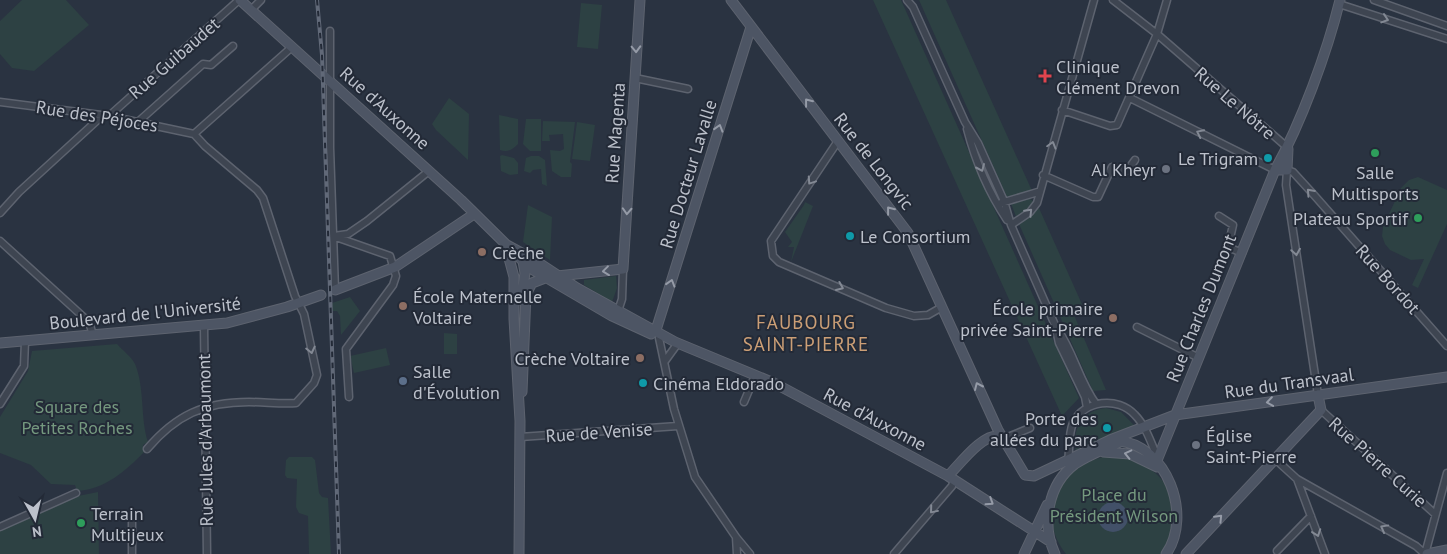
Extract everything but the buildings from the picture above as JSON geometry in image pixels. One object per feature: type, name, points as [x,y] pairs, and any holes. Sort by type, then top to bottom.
[{"type":"street","name":"Rue d'Auxonne","points":[[239,0],[429,171],[505,244],[526,267],[557,276],[577,292],[618,311],[676,343],[774,383],[951,478],[1051,542]]},
{"type":"street","name":"Rue Guibaudet","points":[[109,116],[239,0]]},
{"type":"street","points":[[251,10],[261,0]]},
{"type":"street","name":"Rue Magenta","points":[[623,269],[640,0]]},
{"type":"street","name":"Rue de Longvic","points":[[731,0],[908,233],[1002,437],[1023,472],[1028,476],[1069,459]]},
{"type":"street","points":[[907,0],[912,4],[965,122],[978,143],[1004,201],[1011,225],[1054,325],[1059,343],[1085,397],[1087,408]]},
{"type":"street","points":[[1011,225],[1030,212],[1037,203],[1038,192],[1094,0]]},
{"type":"street","name":"Rue Le Nôtre","points":[[1114,0],[1157,34],[1288,148]]},
{"type":"street","points":[[1062,110],[1116,126],[1157,34],[1167,0]]},
{"type":"street","points":[[1374,0],[1447,26]]},
{"type":"street","points":[[1339,2],[1447,39]]},
{"type":"street","name":"Rue Charles Dumont","points":[[1158,458],[1275,170],[1288,148],[1324,53],[1339,2]]},
{"type":"street","name":"Rue Docteur Lavalle","points":[[658,334],[751,28]]},
{"type":"street","points":[[330,31],[329,79],[334,290],[395,266],[474,214]]},
{"type":"street","points":[[139,121],[203,64],[211,65],[233,46]]},
{"type":"street","points":[[147,449],[176,420],[204,407],[241,402],[293,403],[304,396],[314,383],[317,375],[304,314],[263,198],[194,134],[292,47]]},
{"type":"street","points":[[635,78],[688,90]]},
{"type":"street","points":[[1130,98],[1275,170],[1287,170],[1286,184],[1321,410],[1186,554]]},
{"type":"street","name":"Rue des Péjoces","points":[[0,102],[109,116],[194,134]]},
{"type":"street","points":[[0,213],[102,116]]},
{"type":"street","points":[[965,122],[971,146],[997,204],[1011,225]]},
{"type":"street","points":[[838,141],[771,241],[770,250],[773,256],[779,262],[870,301],[914,316],[928,315],[942,307]]},
{"type":"street","name":"Rue Charles Dumont","points":[[1287,170],[1288,148]]},
{"type":"street","points":[[1043,175],[1093,197],[1098,197],[1112,166],[1127,171],[1135,160]]},
{"type":"street","name":"Rue Bordot","points":[[1287,170],[1314,195],[1447,346]]},
{"type":"street","points":[[333,236],[348,234],[429,171]]},
{"type":"street","points":[[997,204],[1038,192]]},
{"type":"street","points":[[1219,216],[1233,225],[1228,246],[1242,253]]},
{"type":"street","points":[[333,236],[390,256],[395,266],[396,276],[393,285],[346,349],[349,397]]},
{"type":"street","points":[[0,241],[89,322],[93,335]]},
{"type":"street","name":"Rue d'Auxonne","points":[[505,244],[520,251],[545,273],[638,328],[658,334]]},
{"type":"street","points":[[505,244],[514,277],[514,319],[520,421],[519,554]]},
{"type":"street","points":[[520,251],[526,267],[520,314],[524,358]]},
{"type":"street","points":[[514,277],[526,267]]},
{"type":"street","points":[[557,276],[623,269],[622,299],[618,311]]},
{"type":"street","points":[[520,421],[522,414],[528,288],[545,273]]},
{"type":"street","points":[[577,292],[579,282],[589,274]]},
{"type":"street","name":"Boulevard de l'Université","points":[[0,342],[204,326],[250,318],[321,295]]},
{"type":"street","points":[[1054,325],[1066,341],[1089,395],[1096,404]]},
{"type":"street","name":"Rue Jules d'Arbaumont","points":[[204,326],[207,554]]},
{"type":"street","points":[[1137,327],[1199,358]]},
{"type":"street","points":[[658,334],[678,426],[695,477],[750,554]]},
{"type":"street","points":[[0,404],[24,366],[25,341]]},
{"type":"street","points":[[665,361],[676,343]]},
{"type":"street","points":[[744,402],[755,376]]},
{"type":"street","name":"Rue du Transvaal","points":[[1143,429],[1175,415],[1445,378]]},
{"type":"street","points":[[1024,554],[1034,530],[1065,473],[1069,459],[1071,429],[1076,418],[1087,408],[1096,404],[1112,403],[1124,406],[1134,413],[1158,458],[1161,470]]},
{"type":"street","name":"Rue Pierre Curie","points":[[1321,410],[1435,514]]},
{"type":"street","name":"Rue de Venise","points":[[520,437],[678,426]]},
{"type":"street","points":[[894,554],[952,486],[951,478],[985,439],[995,434],[1002,437],[1030,428]]},
{"type":"street","points":[[1069,459],[1110,440],[1143,429]]},
{"type":"street","points":[[1065,473],[1075,464],[1123,441],[1143,429]]},
{"type":"street","points":[[1110,440],[1123,441],[1143,450],[1161,470],[1173,492],[1178,510],[1177,528],[1166,554]]},
{"type":"street","points":[[1091,456],[1123,452],[1141,458],[1161,470]]},
{"type":"street","points":[[1275,459],[1297,479],[1416,546],[1426,554],[1447,550]]},
{"type":"street","points":[[1426,554],[1446,477]]},
{"type":"street","points":[[1297,479],[1325,554]]},
{"type":"street","points":[[0,527],[76,493]]},
{"type":"street","points":[[1052,496],[1048,514],[1051,542],[1055,554]]},
{"type":"street","points":[[1277,551],[1311,516]]},
{"type":"street","points":[[132,521],[132,554]]},
{"type":"street","points":[[736,536],[738,554]]},
{"type":"green space","points":[[22,0],[66,0],[89,25],[34,71],[12,68],[0,54],[0,21]]},
{"type":"green space","points":[[873,0],[901,0],[1079,398],[1062,416]]},
{"type":"green space","points":[[919,0],[946,0],[1033,193],[1007,197]]},
{"type":"green space","points":[[581,3],[602,5],[598,49],[577,47]]},
{"type":"green space","points":[[449,98],[469,114],[468,160],[432,124]]},
{"type":"green space","points":[[499,115],[518,119],[518,144],[508,151],[500,150]]},
{"type":"green space","points":[[526,119],[541,119],[541,151],[530,151],[523,144]]},
{"type":"green space","points":[[543,121],[575,122],[570,162],[572,164],[571,177],[561,177],[552,171],[550,150],[560,151],[564,149],[563,134],[549,135],[550,141],[542,141]]},
{"type":"green space","points":[[577,122],[595,125],[590,161],[572,159]]},
{"type":"green space","points":[[500,156],[514,158],[518,163],[518,174],[510,175],[501,171]]},
{"type":"green space","points":[[539,156],[545,160],[547,186],[542,184],[541,169],[533,170],[530,173],[524,171],[526,158]]},
{"type":"green space","name":"Plateau Sportif","points":[[1418,177],[1447,190],[1447,224],[1418,288],[1412,285],[1424,259],[1411,260],[1390,250],[1382,236],[1383,227],[1401,188],[1409,180]]},
{"type":"green space","points":[[1029,198],[1033,201],[1029,209],[1017,219],[1010,201]]},
{"type":"green space","points":[[805,202],[813,206],[791,262],[794,247],[788,247],[792,242],[785,232]]},
{"type":"green space","points":[[528,205],[552,217],[550,260],[523,242]]},
{"type":"green space","points":[[1039,208],[1085,311],[1074,315],[1106,390],[1093,391],[1019,224]]},
{"type":"green space","points":[[616,276],[617,288],[612,302],[584,285],[584,280]]},
{"type":"green space","points":[[350,297],[360,311],[341,335],[340,316],[337,311],[332,311],[332,303]]},
{"type":"green space","points":[[444,333],[457,334],[457,354],[444,354]]},
{"type":"green space","name":"Square des Petites Roches","points":[[117,344],[134,361],[138,373],[148,442],[143,445],[144,452],[130,466],[106,483],[87,490],[77,491],[75,485],[51,484],[31,465],[0,453],[0,417],[28,371],[32,351]]},
{"type":"green space","points":[[386,348],[390,365],[354,373],[350,356]]},
{"type":"green space","points":[[1106,408],[1121,412],[1135,426],[1076,452],[1075,436],[1080,422],[1091,413]]},
{"type":"green space","name":"Place du Président Wilson","points":[[1114,455],[1128,458],[1151,469],[1167,487],[1173,511],[1172,526],[1167,545],[1160,554],[1066,554],[1056,538],[1052,521],[1053,505],[1058,490],[1068,477],[1081,467],[1096,459]]},
{"type":"green space","points":[[289,457],[312,457],[315,460],[319,493],[322,497],[328,498],[331,554],[309,554],[308,516],[299,513],[296,507],[297,479],[287,478],[285,475],[286,460]]},
{"type":"green space","points":[[98,492],[99,554],[0,554],[0,531],[78,496]]},
{"type":"water","points":[[1113,502],[1124,506],[1128,517],[1124,528],[1113,532],[1102,528],[1098,517],[1102,506]]},
{"type":"railway","points":[[317,0],[322,55],[339,554]]},
{"type":"place","name":"Clinique Clément Drevon","points":[[1045,76]]},
{"type":"place","name":"Salle Multisports","points":[[1375,153]]},
{"type":"place","name":"Le Trigram","points":[[1268,158]]},
{"type":"place","name":"Al Kheyr","points":[[1166,169]]},
{"type":"place","name":"Plateau Sportif","points":[[1418,218]]},
{"type":"place","name":"Le Consortium","points":[[850,236]]},
{"type":"place","name":"Crèche","points":[[482,252]]},
{"type":"place","name":"École Maternelle Voltaire","points":[[403,306]]},
{"type":"place","name":"École primaire privée Saint-Pierre","points":[[1113,318]]},
{"type":"place","name":"Crèche Voltaire","points":[[640,358]]},
{"type":"place","name":"Salle d'Évolution","points":[[403,381]]},
{"type":"place","name":"Cinéma Eldorado","points":[[643,383]]},
{"type":"place","name":"Porte des allées du parc","points":[[1107,428]]},
{"type":"place","name":"Église Saint-Pierre","points":[[1196,445]]},
{"type":"place","name":"Terrain Multijeux","points":[[81,523]]},
{"type":"district","name":"FAUBOURG SAINT-PIERRE","points":[[806,333]]}]
